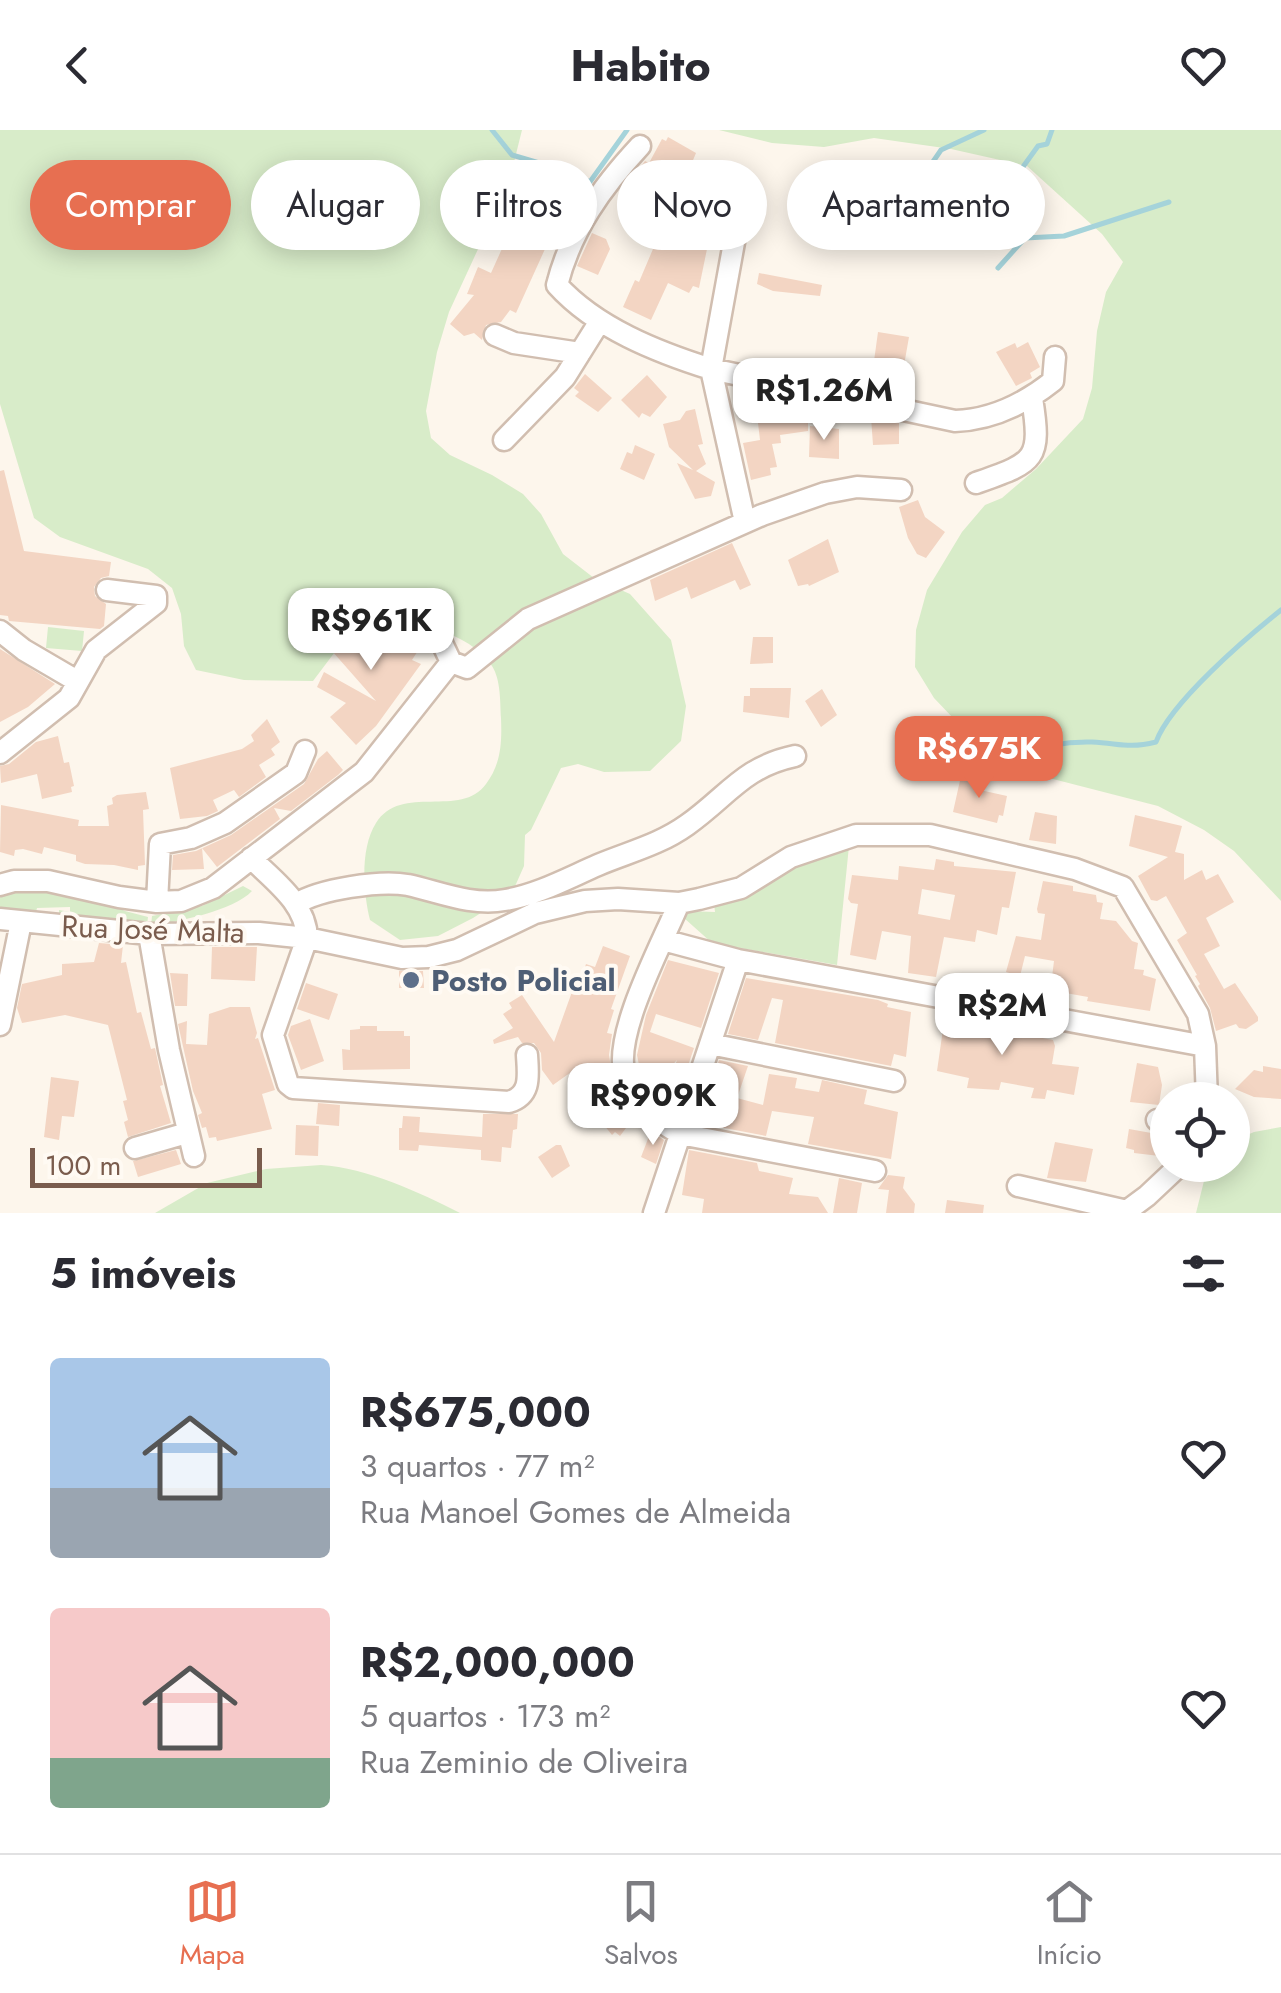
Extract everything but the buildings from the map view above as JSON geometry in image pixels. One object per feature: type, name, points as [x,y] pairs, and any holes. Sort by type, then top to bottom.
[{"type":"street","points":[[640,146],[605,184],[583,218],[557,285],[574,304],[600,320],[677,358],[711,370],[890,404],[954,421],[976,420],[1032,398],[1053,381],[1055,358]]},
{"type":"street","points":[[733,250],[711,370],[745,522]]},
{"type":"street","points":[[504,440],[565,377],[600,320]]},
{"type":"street","points":[[495,335],[514,343],[580,353]]},
{"type":"street","points":[[976,483],[1019,465],[1034,452],[1038,434],[1032,398]]},
{"type":"street","points":[[407,622],[442,643],[451,662],[467,668],[528,619],[745,522],[825,493],[858,487],[901,490]]},
{"type":"street","points":[[0,753],[68,698],[96,650],[156,603],[156,596],[107,590]]},
{"type":"street","points":[[0,631],[77,681]]},
{"type":"street","name":"Rua José Malta","points":[[0,884],[48,881],[157,902],[181,900],[214,888],[364,772],[451,662]]},
{"type":"street","points":[[157,902],[160,844],[190,838],[225,823],[296,773],[305,751]]},
{"type":"street","points":[[296,904],[354,887],[400,884],[473,902],[508,900],[562,883],[600,864],[654,845],[686,826],[746,774],[795,756]]},
{"type":"street","name":"Rua José Malta","points":[[11,921],[149,934],[222,932],[307,938],[402,958],[429,956],[457,950],[536,913],[586,900],[679,903],[741,888],[792,857],[856,835],[930,835],[1075,869],[1123,887],[1198,1014],[1205,1046],[1206,1082]]},
{"type":"street","name":"Rua José Malta","points":[[251,858],[296,904],[307,938]]},
{"type":"street","points":[[679,903],[646,976],[625,1042],[625,1077],[639,1101],[661,1123],[680,1134],[874,1171]]},
{"type":"street","points":[[0,1025],[11,921]]},
{"type":"street","points":[[149,934],[194,1156]]},
{"type":"street","points":[[307,938],[273,1035],[292,1088],[509,1102],[518,1099],[526,1088],[527,1056]]},
{"type":"street","points":[[663,940],[738,960],[1205,1046]]},
{"type":"street","points":[[660,1212],[680,1134],[738,960]]},
{"type":"street","points":[[710,1044],[894,1082]]},
{"type":"street","points":[[135,1148],[187,1133]]},
{"type":"street","points":[[1018,1186],[1126,1212],[1162,1182]]},
{"type":"green space","points":[[0,130],[522,130],[514,160],[440,160],[440,250],[478,250],[449,312],[437,352],[426,411],[431,438],[450,455],[523,494],[541,514],[563,554],[594,578],[630,594],[671,640],[686,706],[681,741],[650,771],[604,772],[578,764],[561,768],[525,835],[524,866],[512,893],[438,936],[400,940],[370,920],[364,870],[371,833],[387,811],[400,805],[462,799],[486,784],[501,745],[499,684],[492,666],[469,644],[436,629],[368,615],[353,628],[313,681],[244,680],[196,670],[184,646],[181,614],[172,588],[148,569],[60,537],[34,518],[0,404]]},
{"type":"green space","points":[[719,130],[1281,130],[1281,901],[1234,851],[1158,806],[1018,770],[964,747],[954,719],[934,698],[915,667],[916,630],[927,590],[962,532],[985,505],[1002,498],[1036,469],[1083,419],[1092,388],[1097,331],[1106,292],[1123,262],[1102,234],[1045,182],[1045,160],[1000,160],[874,138],[824,147],[772,143]]},
{"type":"green space","points":[[48,627],[84,631],[82,651],[46,648]]},
{"type":"green space","points":[[849,846],[837,965],[712,943],[684,918],[686,911],[715,912],[714,903],[787,866]]},
{"type":"green space","points":[[29,884],[106,902],[148,917],[147,925],[59,916],[59,910],[70,912],[70,907],[37,908],[36,912],[0,908],[0,894]]},
{"type":"green space","points":[[243,886],[252,891],[232,904],[151,926],[152,916],[202,906]]},
{"type":"green space","points":[[1281,1127],[1281,1213],[1196,1213],[1204,1182],[1250,1182],[1250,1134]]},
{"type":"green space","points":[[321,1165],[374,1176],[460,1213],[155,1213],[207,1183],[266,1169]]},
{"type":"waterway","points":[[492,130],[512,155],[529,160]]},
{"type":"waterway","points":[[597,172],[627,130]]},
{"type":"waterway","points":[[934,160],[941,150],[984,130]]},
{"type":"waterway","points":[[1028,160],[1038,146],[1047,144],[1052,130]]},
{"type":"waterway","points":[[998,268],[1025,238],[1064,236],[1169,202]]},
{"type":"waterway","points":[[989,766],[1052,745],[1156,742],[1192,690],[1281,610]]},
{"type":"place","name":"Posto Policial","points":[[411,980]]}]
